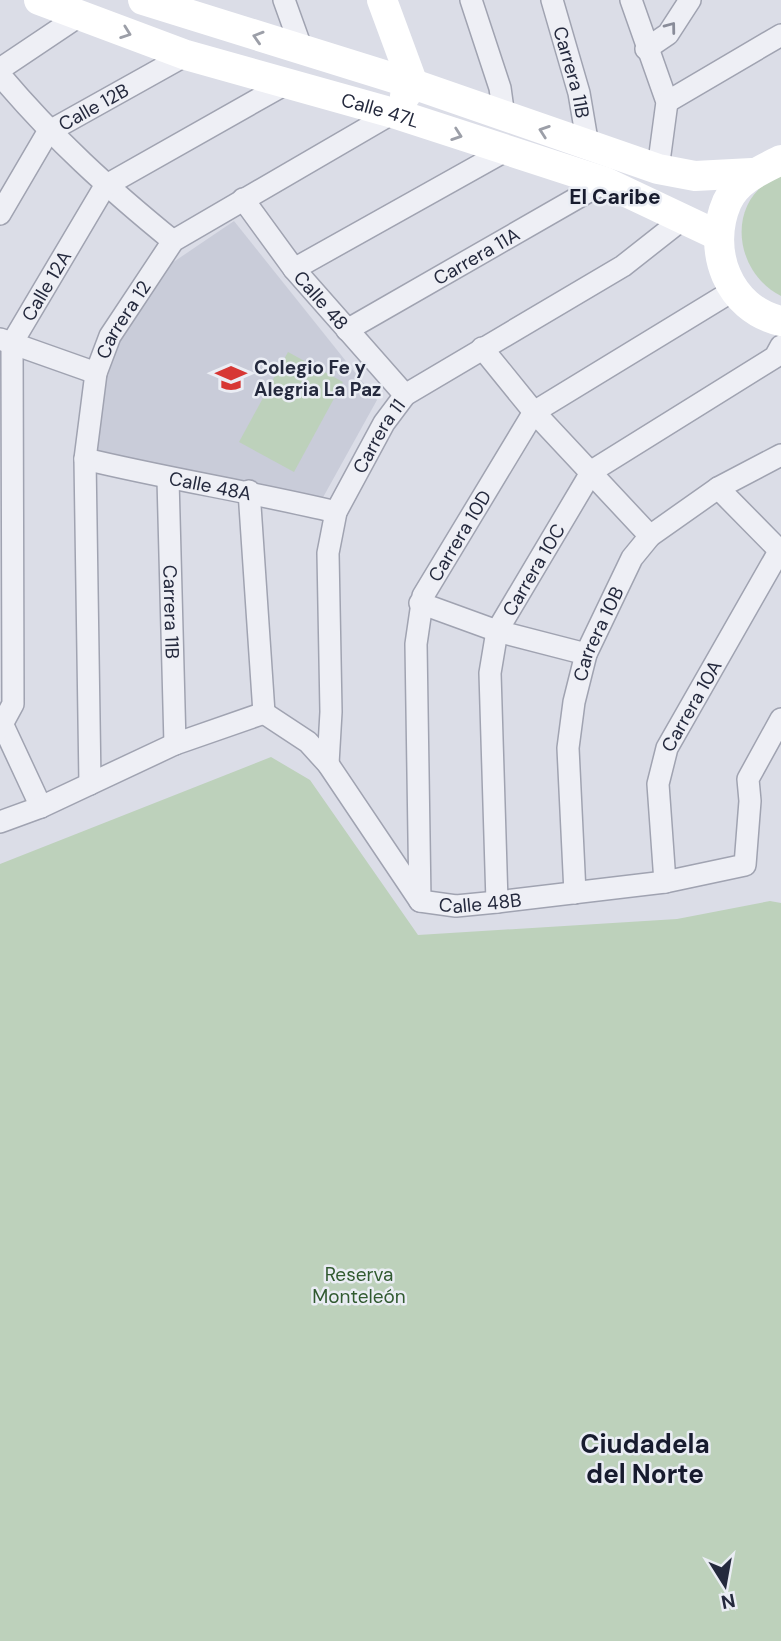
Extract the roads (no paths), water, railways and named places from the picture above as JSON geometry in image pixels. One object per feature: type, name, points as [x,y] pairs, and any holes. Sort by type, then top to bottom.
[{"type":"street","name":"Calle 47L","points":[[39,0],[186,55],[393,113],[605,182],[718,235]]},
{"type":"street","name":"Calle 47L","points":[[143,0],[183,7],[302,50],[413,84],[658,169],[695,176],[752,173]]},
{"type":"street","points":[[284,0],[302,50]]},
{"type":"street","points":[[382,0],[413,84]]},
{"type":"street","points":[[471,0],[500,88],[504,117]]},
{"type":"street","name":"Carrera 11B","points":[[552,0],[579,93],[588,146]]},
{"type":"street","points":[[631,0],[646,49],[667,102],[658,169]]},
{"type":"street","points":[[646,49],[668,34],[690,0]]},
{"type":"street","points":[[0,69],[79,16]]},
{"type":"street","points":[[667,102],[781,35]]},
{"type":"street","name":"Calle 12B","points":[[0,214],[48,132],[186,55]]},
{"type":"street","points":[[0,75],[48,132],[106,186],[173,242]]},
{"type":"street","name":"Calle 12A","points":[[1,724],[13,704],[6,341],[106,186],[289,82]]},
{"type":"street","name":"Carrera 12","points":[[90,784],[85,459],[96,373],[110,336],[173,242],[393,113],[413,84]]},
{"type":"street","points":[[294,269],[505,151]]},
{"type":"street","points":[[781,160],[752,173],[728,200],[718,235],[721,264],[734,290],[750,307],[781,321]]},
{"type":"street","name":"Carrera 11A","points":[[347,330],[605,182]]},
{"type":"street","name":"Calle 48","points":[[243,199],[294,269],[405,395]]},
{"type":"street","name":"Carrera 11","points":[[328,764],[331,712],[328,553],[336,512],[384,423],[405,395],[623,266],[684,218]]},
{"type":"street","name":"Carrera 10D","points":[[419,901],[416,644],[420,603],[534,412],[734,290]]},
{"type":"street","points":[[6,341],[96,373]]},
{"type":"street","name":"Carrera 10C","points":[[498,902],[490,673],[497,631],[592,471],[775,357],[781,346]]},
{"type":"street","points":[[482,348],[534,412],[650,536]]},
{"type":"street","name":"Carrera 10B","points":[[575,893],[568,748],[574,702],[586,654],[632,558],[650,536],[718,488],[781,455]]},
{"type":"street","name":"Calle 48A","points":[[85,459],[169,479],[249,491],[336,512]]},
{"type":"street","name":"Carrera 11B","points":[[169,479],[175,744]]},
{"type":"street","points":[[718,488],[780,550]]},
{"type":"street","points":[[0,822],[41,807],[175,744],[264,713],[249,491]]},
{"type":"street","name":"Carrera 10A","points":[[665,882],[658,784],[667,748],[780,550]]},
{"type":"street","points":[[420,603],[497,631],[586,654]]},
{"type":"street","name":"Calle 48B","points":[[264,713],[308,742],[328,764],[419,901],[456,906],[665,882],[745,865],[750,801],[748,779],[781,719]]},
{"type":"street","points":[[1,724],[41,807]]},
{"type":"place","name":"Colegio Fe y Alegria La Paz","points":[[231,378]]},
{"type":"district","name":"El Caribe","points":[[615,197]]},
{"type":"district","name":"Ciudadela del Norte","points":[[645,1459]]},
{"type":"park label","name":"Reserva Monteleón","points":[[359,1285]]}]
